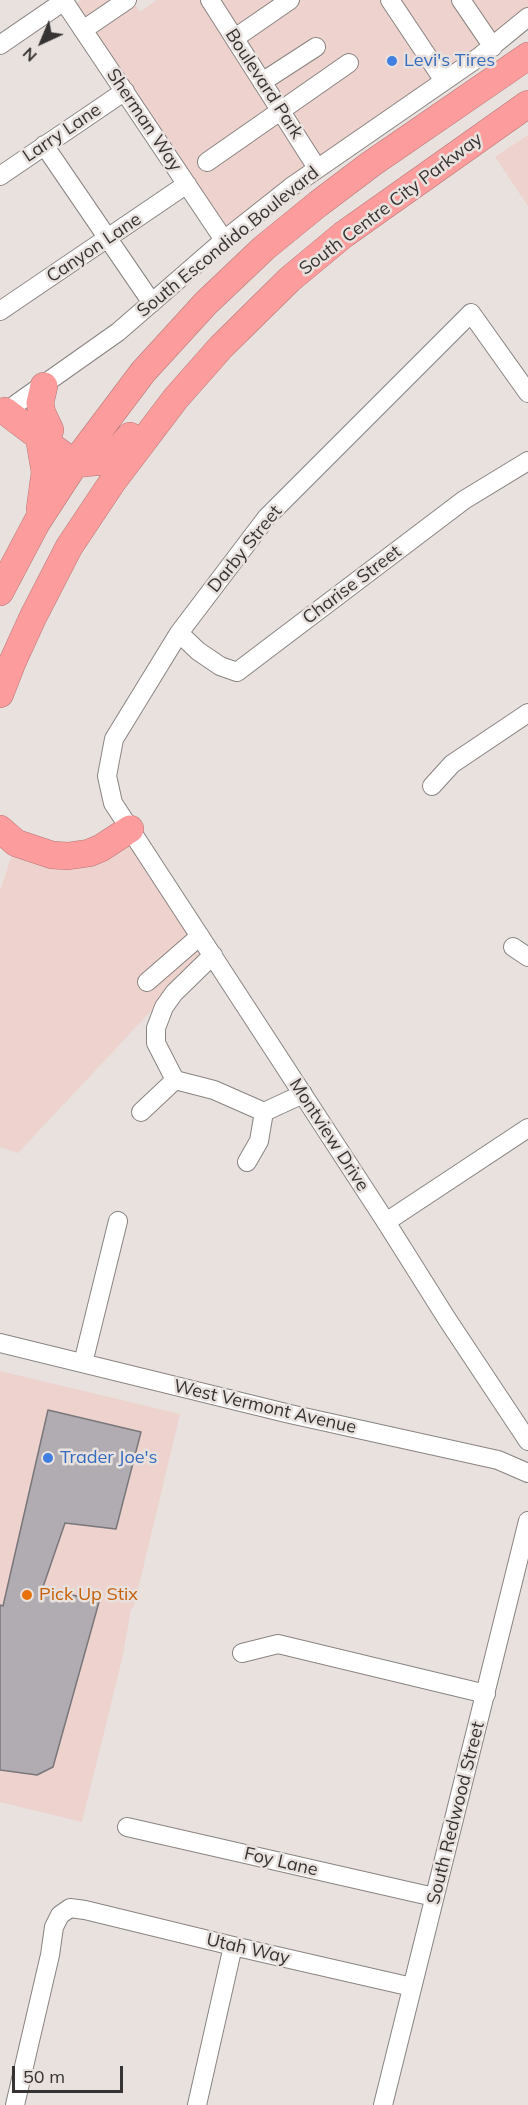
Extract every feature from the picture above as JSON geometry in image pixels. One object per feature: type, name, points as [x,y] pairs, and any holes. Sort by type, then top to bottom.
[{"type":"highway","points":[[500,75],[528,51]]},
{"type":"highway","points":[[0,592],[37,522],[143,372],[206,303],[264,248],[318,204],[371,164],[528,57]]},
{"type":"highway","name":"South Centre City Parkway","points":[[0,694],[12,663],[69,547],[113,481],[176,398],[221,347],[290,279],[343,235],[528,104]]},
{"type":"highway","points":[[7,416],[40,433],[81,460],[104,461],[111,457],[177,382],[221,347]]},
{"type":"highway","points":[[37,522],[44,491],[45,472],[40,433],[42,413],[40,404],[44,386]]},
{"type":"highway","points":[[58,568],[54,551],[88,492],[90,483],[81,460]]},
{"type":"highway","points":[[5,839],[52,855],[79,855],[101,848],[130,829]]},
{"type":"street","points":[[127,0],[88,26],[229,236]]},
{"type":"street","name":"Boulevard Park","points":[[210,0],[317,168]]},
{"type":"street","points":[[235,38],[290,0]]},
{"type":"street","points":[[390,0],[444,81]]},
{"type":"street","points":[[461,0],[493,47]]},
{"type":"street","points":[[0,45],[63,1]]},
{"type":"street","name":"Sherman Way","points":[[63,1],[88,26],[125,91],[187,184],[229,236]]},
{"type":"street","name":"South Escondido Boulevard","points":[[7,416],[152,303],[229,236],[317,168],[493,47],[528,17]]},
{"type":"street","points":[[262,82],[315,47]]},
{"type":"street","points":[[207,162],[349,63]]},
{"type":"street","name":"Larry Lane","points":[[0,176],[125,91]]},
{"type":"street","points":[[44,145],[152,303]]},
{"type":"street","name":"Canyon Lane","points":[[0,311],[187,184]]},
{"type":"street","name":"Darby Street","points":[[130,829],[113,803],[107,776],[114,739],[179,633],[267,517],[471,313],[528,393]]},
{"type":"street","name":"Charise Street","points":[[179,633],[198,651],[220,666],[237,672],[464,500],[528,461]]},
{"type":"street","points":[[432,786],[452,764],[528,713]]},
{"type":"street","name":"Montview Drive","points":[[130,829],[447,1319],[528,1440]]},
{"type":"street","points":[[147,982],[200,936]]},
{"type":"street","points":[[213,955],[174,993],[164,1007],[156,1028],[156,1043],[175,1080],[214,1090],[264,1112],[303,1094]]},
{"type":"street","points":[[141,1112],[175,1080]]},
{"type":"street","points":[[247,1162],[259,1141],[264,1112]]},
{"type":"street","points":[[386,1222],[528,1128]]},
{"type":"street","points":[[83,1363],[118,1221]]},
{"type":"street","name":"West Vermont Avenue","points":[[0,1343],[279,1411],[498,1460],[528,1473]]},
{"type":"street","name":"South Redwood Street","points":[[383,2105],[528,1521]]},
{"type":"street","points":[[242,1653],[278,1644],[486,1694]]},
{"type":"street","name":"Foy Lane","points":[[127,1827],[434,1898]]},
{"type":"street","name":"Utah Way","points":[[15,2105],[50,1955],[54,1927],[60,1915],[70,1908],[412,1987]]},
{"type":"street","points":[[197,2105],[233,1946]]},
{"type":"shaded area","points":[[81,0],[132,0],[140,12],[157,0],[528,0],[528,17],[224,240],[69,9]]},
{"type":"shaded area","points":[[528,135],[528,206],[495,157]]},
{"type":"shaded area","points":[[130,829],[209,949],[18,1153],[0,1147],[0,891],[16,843],[52,855]]},
{"type":"shaded area","points":[[0,1371],[180,1414],[134,1606],[131,1609],[123,1655],[82,1822],[0,1802]]},
{"type":"building","points":[[48,1410],[141,1432],[116,1529],[65,1523],[43,1587],[99,1602],[53,1767],[37,1775],[0,1770],[0,1605],[3,1606]]},
{"type":"place","name":"Levi's Tires","points":[[392,61]]},
{"type":"place","name":"Trader Joe's","points":[[48,1458]]},
{"type":"place","name":"Pick Up Stix","points":[[27,1595]]}]
